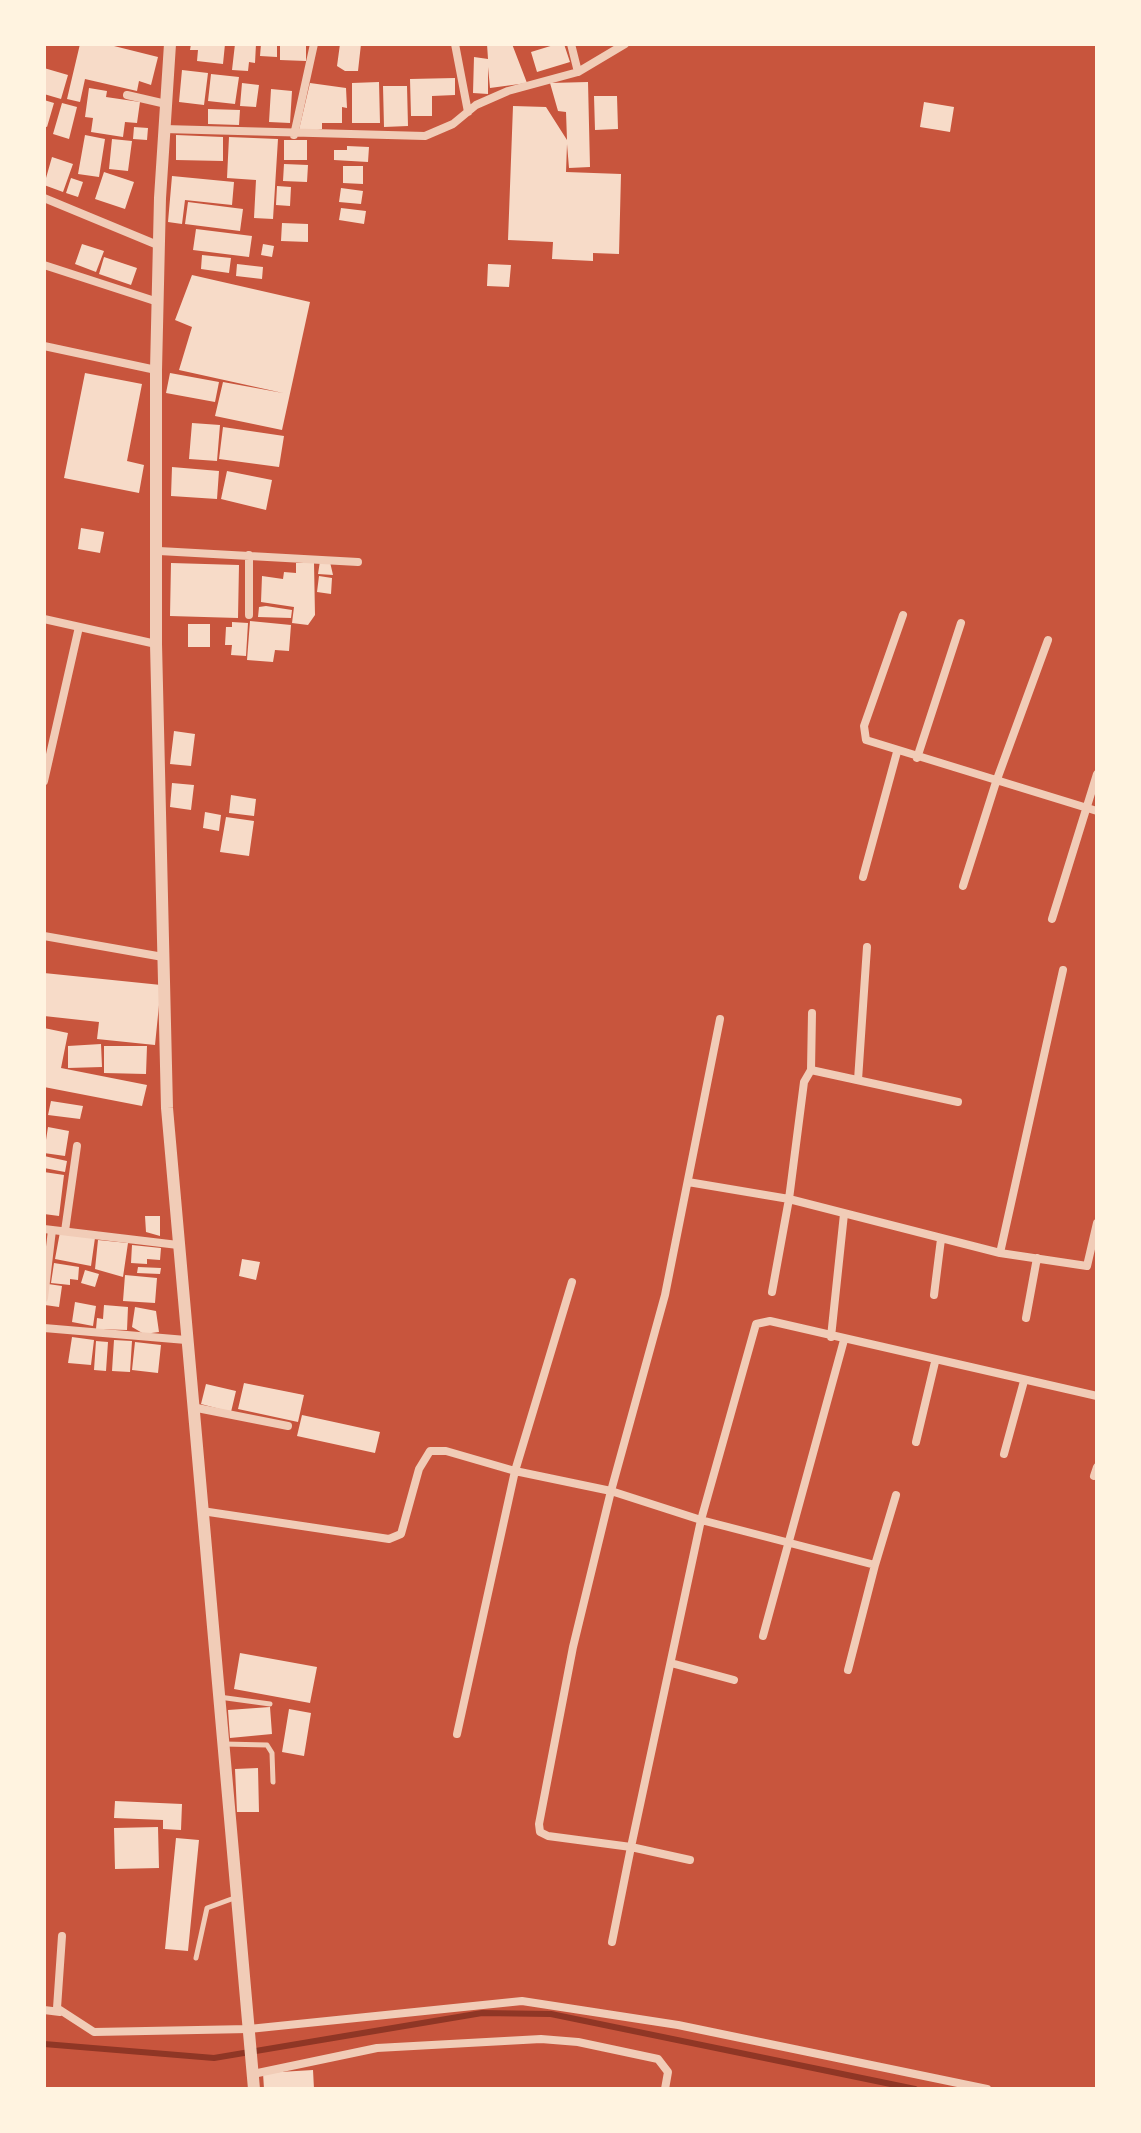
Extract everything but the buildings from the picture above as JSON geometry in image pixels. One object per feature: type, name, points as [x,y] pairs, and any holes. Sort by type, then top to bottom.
[{"type":"street","points":[[170,44],[156,370],[159,551],[156,644],[167,1108],[254,2089]]},
{"type":"street","points":[[294,135],[314,44]]},
{"type":"street","points":[[455,44],[468,112]]},
{"type":"street","points":[[571,44],[578,72]]},
{"type":"street","points":[[164,129],[294,135],[425,136],[453,124],[468,112],[508,91],[578,72],[625,44]]},
{"type":"street","points":[[127,95],[166,104]]},
{"type":"street","points":[[44,198],[160,246]]},
{"type":"street","points":[[44,265],[158,302]]},
{"type":"street","points":[[44,346],[156,370]]},
{"type":"street","points":[[159,551],[358,562]]},
{"type":"street","points":[[249,555],[249,615]]},
{"type":"street","points":[[903,615],[863,734],[875,745],[1097,811]]},
{"type":"street","points":[[44,619],[156,644]]},
{"type":"street","points":[[917,758],[961,623]]},
{"type":"street","points":[[44,781],[79,627]]},
{"type":"street","points":[[963,886],[996,782],[1048,640]]},
{"type":"street","points":[[863,877],[897,752]]},
{"type":"street","points":[[1052,919],[1097,774]]},
{"type":"street","points":[[44,936],[163,957]]},
{"type":"street","points":[[858,1080],[867,947]]},
{"type":"street","points":[[1000,1253],[1063,970]]},
{"type":"street","points":[[772,1292],[789,1199],[804,1082],[811,1070],[812,1013]]},
{"type":"street","points":[[690,1860],[631,1847],[548,1836],[540,1832],[539,1824],[573,1647],[611,1491],[665,1295],[720,1019]]},
{"type":"street","points":[[811,1070],[958,1102]]},
{"type":"street","points":[[65,1231],[77,1146]]},
{"type":"street","points":[[688,1182],[789,1199],[1000,1253],[1092,1267],[1097,1223]]},
{"type":"street","points":[[831,1337],[844,1214]]},
{"type":"street","points":[[44,1298],[48,1229],[178,1245]]},
{"type":"street","points":[[934,1295],[941,1239]]},
{"type":"street","points":[[1026,1318],[1037,1258]]},
{"type":"street","points":[[457,1734],[515,1471],[572,1282]]},
{"type":"street","points":[[612,1942],[701,1520],[756,1324],[770,1321],[935,1362],[1097,1396]]},
{"type":"street","points":[[44,1328],[186,1340]]},
{"type":"street","points":[[763,1636],[844,1340]]},
{"type":"street","points":[[916,1442],[935,1362]]},
{"type":"street","points":[[1004,1454],[1024,1381]]},
{"type":"street","points":[[192,1407],[288,1426]]},
{"type":"street","points":[[202,1511],[389,1539],[401,1534],[419,1469],[430,1451],[446,1451],[515,1471],[611,1491],[701,1520],[875,1565]]},
{"type":"street","points":[[848,1670],[896,1495]]},
{"type":"street","points":[[671,1663],[734,1680]]},
{"type":"street","points":[[61,2012],[56,2001],[62,1936]]},
{"type":"street","points":[[44,2010],[61,2012],[94,2032],[250,2035],[522,2001],[678,2025],[987,2089]]},
{"type":"street","points":[[253,2070],[377,2048],[541,2039],[578,2042],[658,2059],[668,2072],[665,2089]]},
{"type":"lane","points":[[218,1697],[270,1704]]},
{"type":"lane","points":[[223,1744],[267,1745],[272,1753],[273,1782]]},
{"type":"lane","points":[[196,1958],[207,1908],[238,1897]]},
{"type":"waterway","points":[[44,2044],[214,2058],[482,2013],[551,2014],[915,2089]]}]
